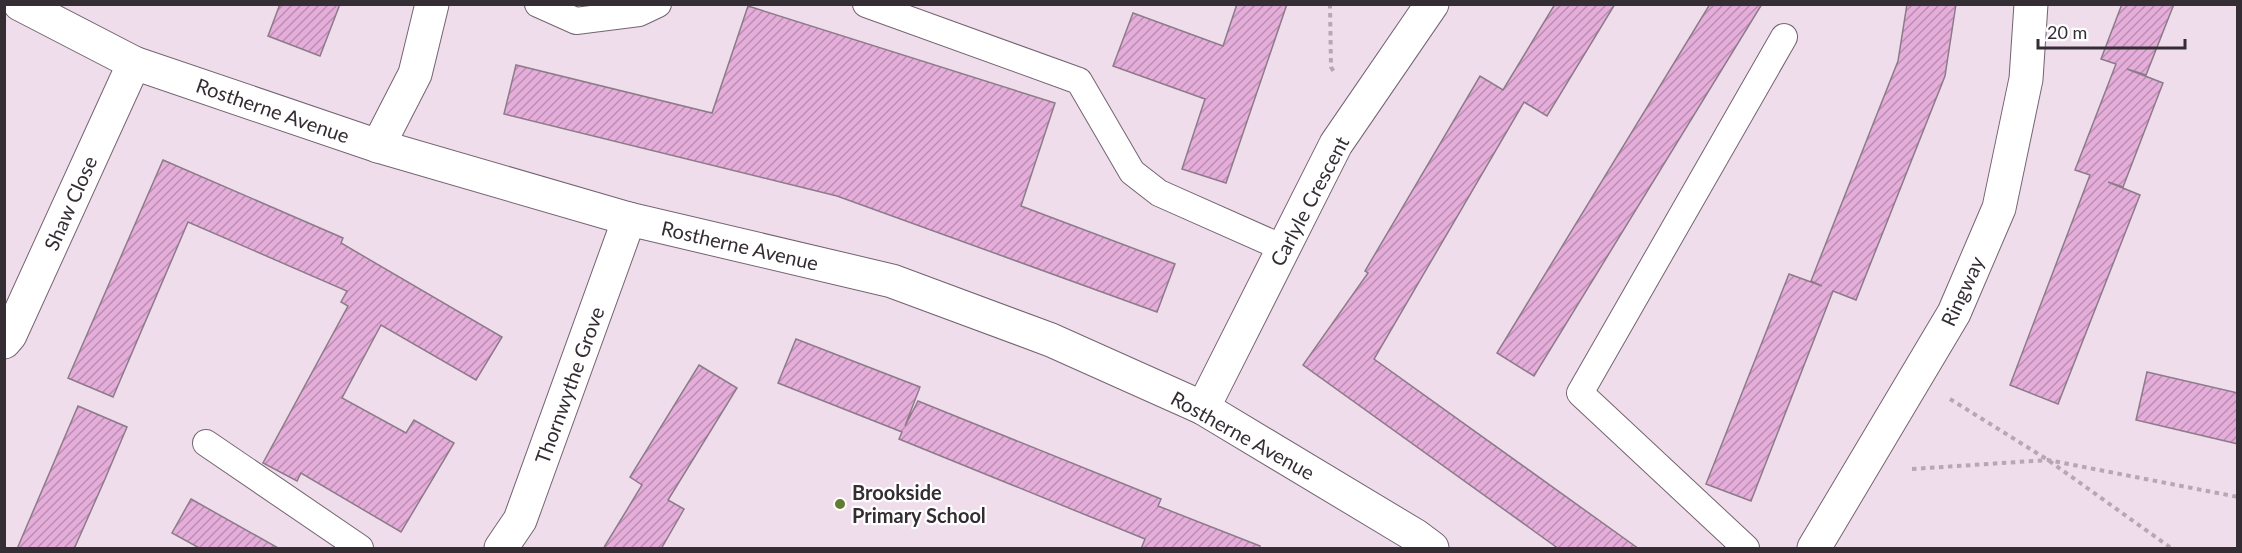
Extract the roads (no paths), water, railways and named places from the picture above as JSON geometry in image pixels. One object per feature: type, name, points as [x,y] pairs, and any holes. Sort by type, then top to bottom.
[{"type":"street","name":"Rostherne Avenue","points":[[20,4],[134,63],[378,146],[629,219],[892,281],[1051,340],[1203,408],[1416,536],[1432,549]]},
{"type":"street","points":[[378,146],[415,74],[432,4]]},
{"type":"street","name":"Carlyle Crescent","points":[[1203,408],[1336,144],[1432,4]]},
{"type":"street","name":"Ringway","points":[[1814,549],[1954,313],[1999,208],[2026,79],[2031,4]]},
{"type":"street","name":"Shaw Close","points":[[4,342],[10,335],[134,63]]},
{"type":"street","name":"Thornwythe Grove","points":[[501,549],[520,520],[629,219]]},
{"type":"lane","points":[[538,4],[576,21],[639,13],[658,4]]},
{"type":"lane","points":[[866,4],[1079,81],[1132,172],[1159,193],[1283,248]]},
{"type":"lane","points":[[1746,549],[1580,393],[1784,37]]},
{"type":"lane","points":[[206,443],[360,549]]},
{"type":"place","name":"Brookside Primary School","points":[[840,504]]}]
